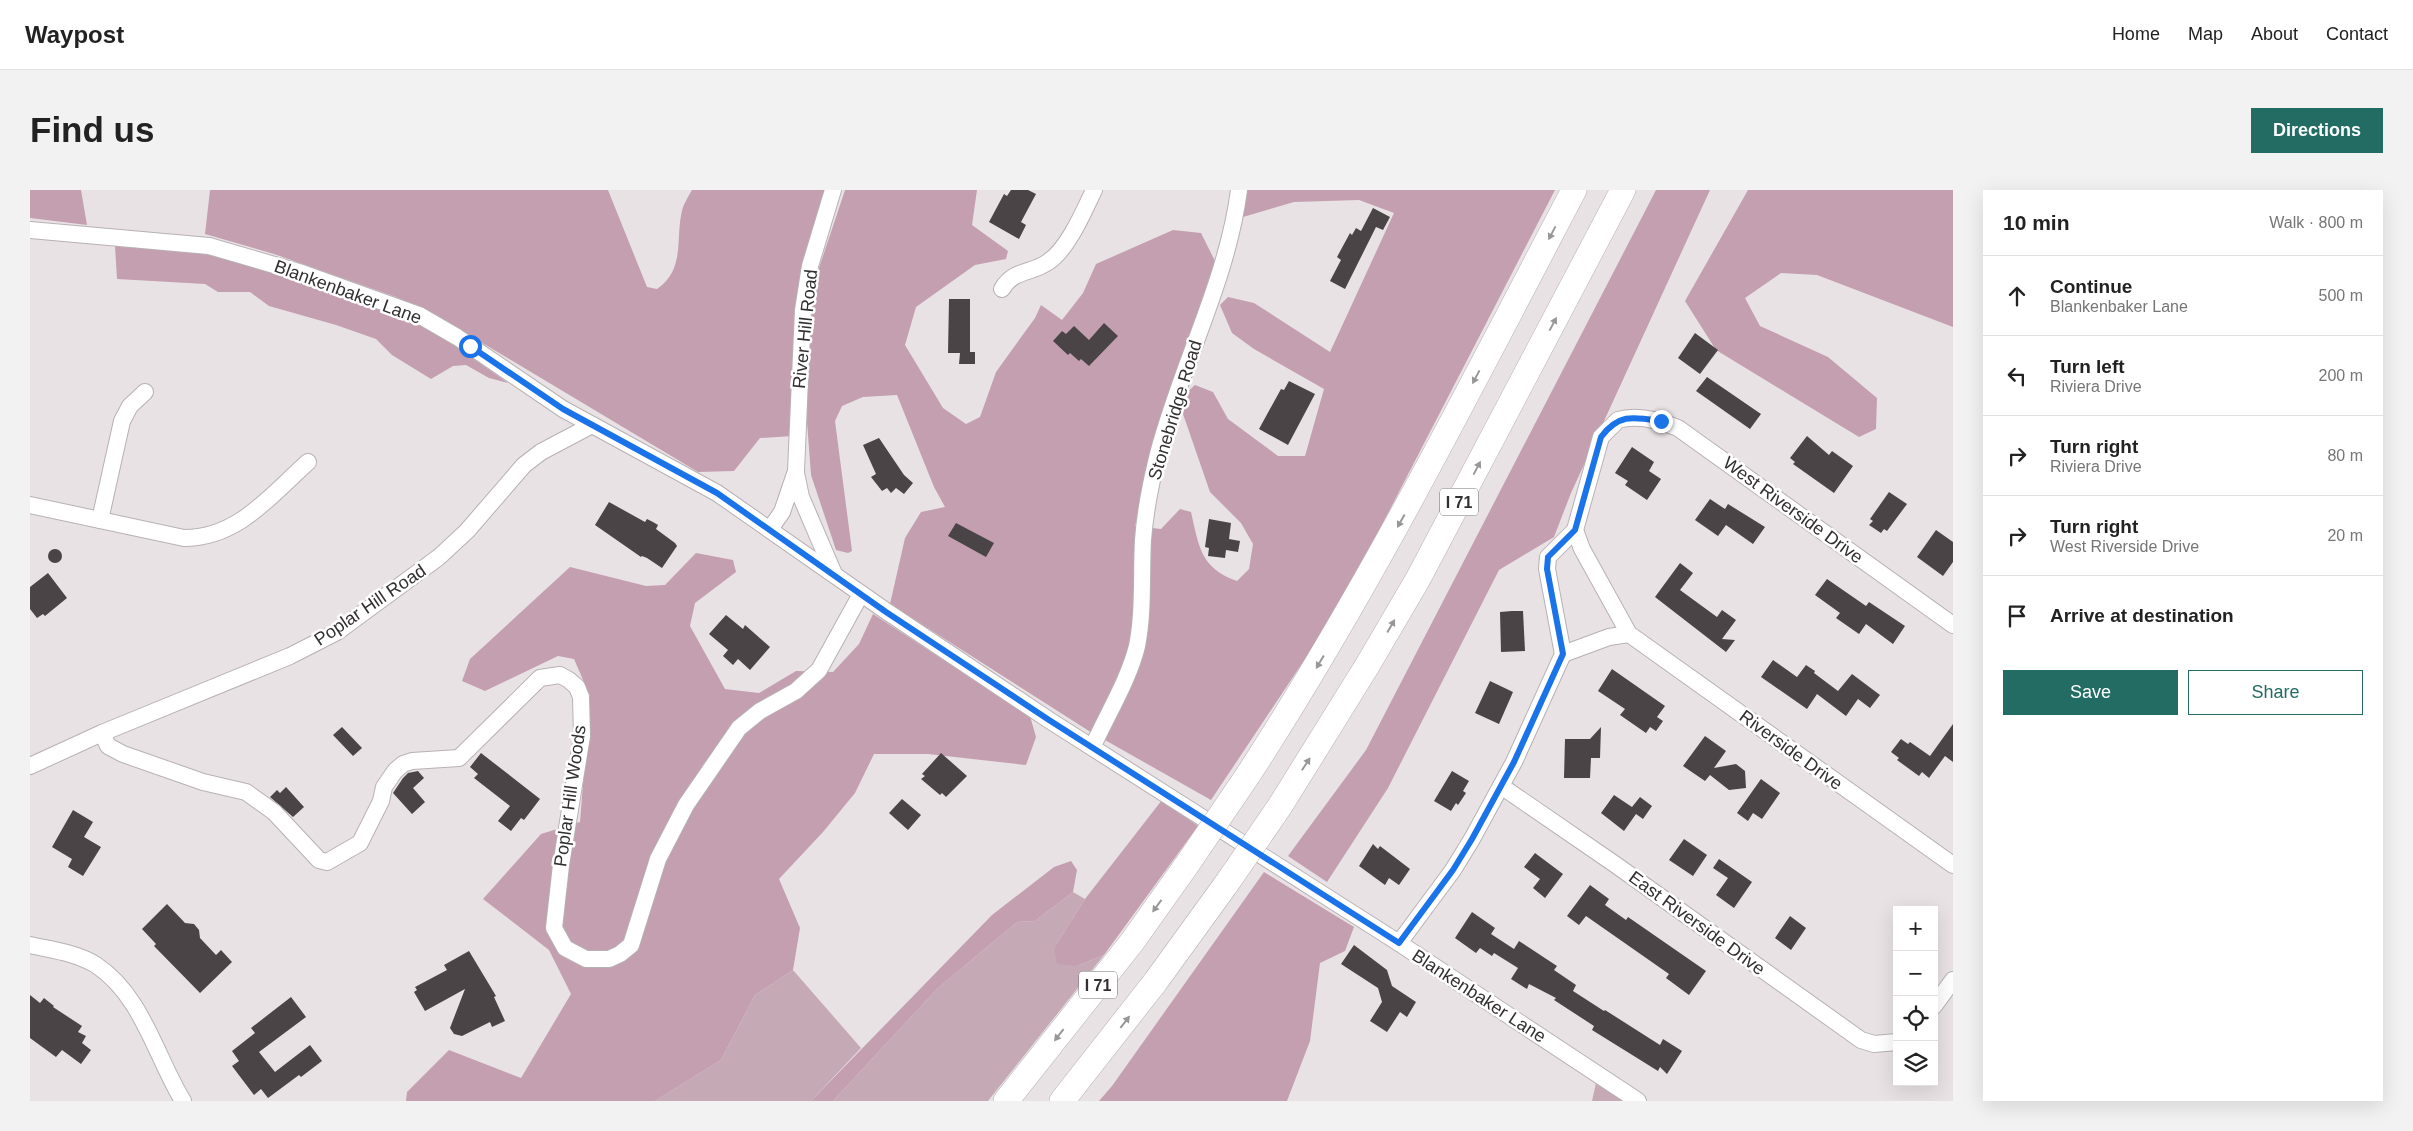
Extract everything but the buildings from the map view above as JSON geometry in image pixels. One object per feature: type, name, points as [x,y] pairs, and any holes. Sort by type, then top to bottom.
[{"type":"highway","name":"I 71","points":[[1006,1101],[1132,942],[1248,775],[1302,691],[1403,516],[1574,190]]},
{"type":"highway","name":"I 71","points":[[1062,1101],[1156,982],[1227,883],[1280,806],[1368,666],[1418,579],[1623,190]]},
{"type":"street","name":"River Hill Road","points":[[833,190],[810,266],[805,301],[796,471],[801,497],[834,575]]},
{"type":"street","points":[[1002,289],[1008,279],[1049,262],[1063,246],[1094,190]]},
{"type":"street","name":"Stonebridge Road","points":[[1093,746],[1136,646],[1142,613],[1143,539],[1152,480],[1186,365],[1220,273],[1236,213],[1239,190]]},
{"type":"street","name":"Blankenbaker Lane","points":[[30,230],[209,246],[376,298],[419,315],[457,337],[513,376],[592,425],[678,470],[770,529],[861,594],[1049,720],[1093,746],[1399,943],[1638,1101]]},
{"type":"street","points":[[100,520],[122,421],[130,406],[145,392]]},
{"type":"street","name":"West Riverside Drive","points":[[1575,530],[1601,437],[1608,427],[1624,418],[1652,420],[1678,428],[1953,625]]},
{"type":"street","name":"Poplar Hill Road","points":[[30,766],[102,733],[290,656],[337,632],[439,557],[467,531],[524,465],[541,452],[592,425]]},
{"type":"street","points":[[30,505],[184,538],[203,538],[224,532],[238,524],[308,462]]},
{"type":"street","name":"River Hill Road","points":[[770,529],[785,504],[796,471]]},
{"type":"street","points":[[1399,943],[1453,870],[1501,786],[1563,654],[1547,569],[1548,557],[1575,530]]},
{"type":"street","name":"Riverside Drive","points":[[1575,530],[1582,549],[1629,634],[1953,865]]},
{"type":"street","name":"Poplar Hill Woods","points":[[102,733],[108,746],[123,754],[204,782],[246,792],[274,812],[319,860],[327,862],[360,843],[381,801],[384,787],[395,771],[403,764],[412,761],[459,758],[540,678],[560,675],[577,687],[581,697],[582,736],[561,865],[554,928],[565,948],[575,955],[592,960],[610,959],[620,954],[630,945],[658,859],[686,805],[723,751],[739,728],[760,711],[796,691],[819,670],[861,594]]},
{"type":"street","points":[[1563,654],[1609,637],[1629,634]]},
{"type":"street","name":"East Riverside Drive","points":[[1501,786],[1616,865],[1861,1040],[1874,1044],[1893,1042]]},
{"type":"street","points":[[30,945],[66,953],[86,960],[112,978],[140,1018],[182,1101]]},
{"type":"street","points":[[1938,1001],[1953,980]]},
{"type":"shaded area","points":[[30,190],[81,190],[87,225],[30,218]]},
{"type":"shaded area","points":[[210,190],[608,190],[647,287],[657,289],[666,281],[676,262],[683,207],[692,190],[826,190],[793,436],[760,438],[734,471],[698,472],[474,338],[396,297],[274,254],[205,234]]},
{"type":"shaded area","points":[[845,190],[977,190],[972,225],[1008,251],[1006,259],[975,265],[916,307],[905,345],[943,408],[966,424],[980,417],[996,372],[1035,318],[1041,305],[1062,320],[1083,293],[1096,264],[1173,230],[1201,233],[1215,261],[1164,411],[1135,526],[1161,529],[1180,509],[1191,512],[1199,545],[1208,562],[1215,570],[1237,581],[1249,569],[1253,544],[1241,523],[1210,492],[1183,414],[1185,394],[1195,385],[1213,392],[1228,419],[1278,456],[1305,456],[1324,389],[1254,349],[1232,333],[1220,305],[1228,297],[1254,303],[1330,352],[1394,213],[1359,200],[1294,202],[1243,217],[1247,190],[1555,190],[1339,608],[1211,800],[1089,731],[890,604],[905,538],[921,512],[945,507],[934,487],[897,395],[863,397],[842,406],[835,421],[852,551],[848,553],[836,550],[811,475],[805,395],[815,280]]},
{"type":"shaded area","points":[[1656,190],[1710,190],[1571,493],[1554,537],[1499,570],[1388,788],[1327,882],[1288,856],[1366,750]]},
{"type":"shaded area","points":[[1748,190],[1953,190],[1953,327],[1817,275],[1781,273],[1745,298],[1760,326],[1828,357],[1877,398],[1876,429],[1859,437],[1716,350],[1685,301]]},
{"type":"shaded area","points":[[115,246],[199,251],[397,311],[430,328],[508,383],[489,378],[466,365],[453,366],[431,379],[392,355],[376,339],[336,325],[269,306],[250,292],[218,292],[205,284],[117,279]]},
{"type":"shaded area","points":[[696,553],[733,560],[736,572],[695,603],[690,626],[725,689],[759,693],[796,671],[833,672],[859,644],[873,614],[1030,716],[1036,737],[1026,765],[928,754],[874,754],[855,793],[823,832],[779,879],[800,928],[793,970],[755,995],[721,1060],[655,1101],[406,1101],[407,1092],[449,1050],[521,1078],[571,994],[549,950],[483,899],[541,834],[580,822],[590,696],[574,659],[558,656],[485,691],[462,681],[470,659],[570,567],[646,586],[665,585]]},
{"type":"shaded area","points":[[1162,800],[1198,826],[1104,955],[1077,966],[1057,964],[1054,948],[1085,899]]},
{"type":"shaded area","points":[[1071,861],[1077,870],[1073,892],[1035,921],[1017,922],[937,989],[833,1101],[811,1101],[992,915],[1054,867]]},
{"type":"shaded area","points":[[1264,872],[1354,927],[1345,951],[1320,963],[1310,1041],[1287,1101],[1099,1101],[1112,1086]]},
{"type":"shaded area","points":[[1073,892],[1085,899],[1054,948],[1077,966],[1104,955],[988,1101],[833,1101],[937,989],[1017,922],[1035,921]]},
{"type":"shaded area","points":[[793,970],[861,1048],[811,1101],[655,1101],[721,1060],[755,995]]},
{"type":"shaded area","points":[[1596,1083],[1623,1101],[1592,1101]]},
{"type":"route","points":[[470,346],[563,409],[678,470],[717,493],[886,612],[1049,720],[1093,746],[1399,943],[1453,870],[1472,839],[1514,762],[1563,654],[1547,569],[1548,557],[1575,530],[1601,437],[1608,427],[1624,418],[1643,418],[1661,421]]}]
